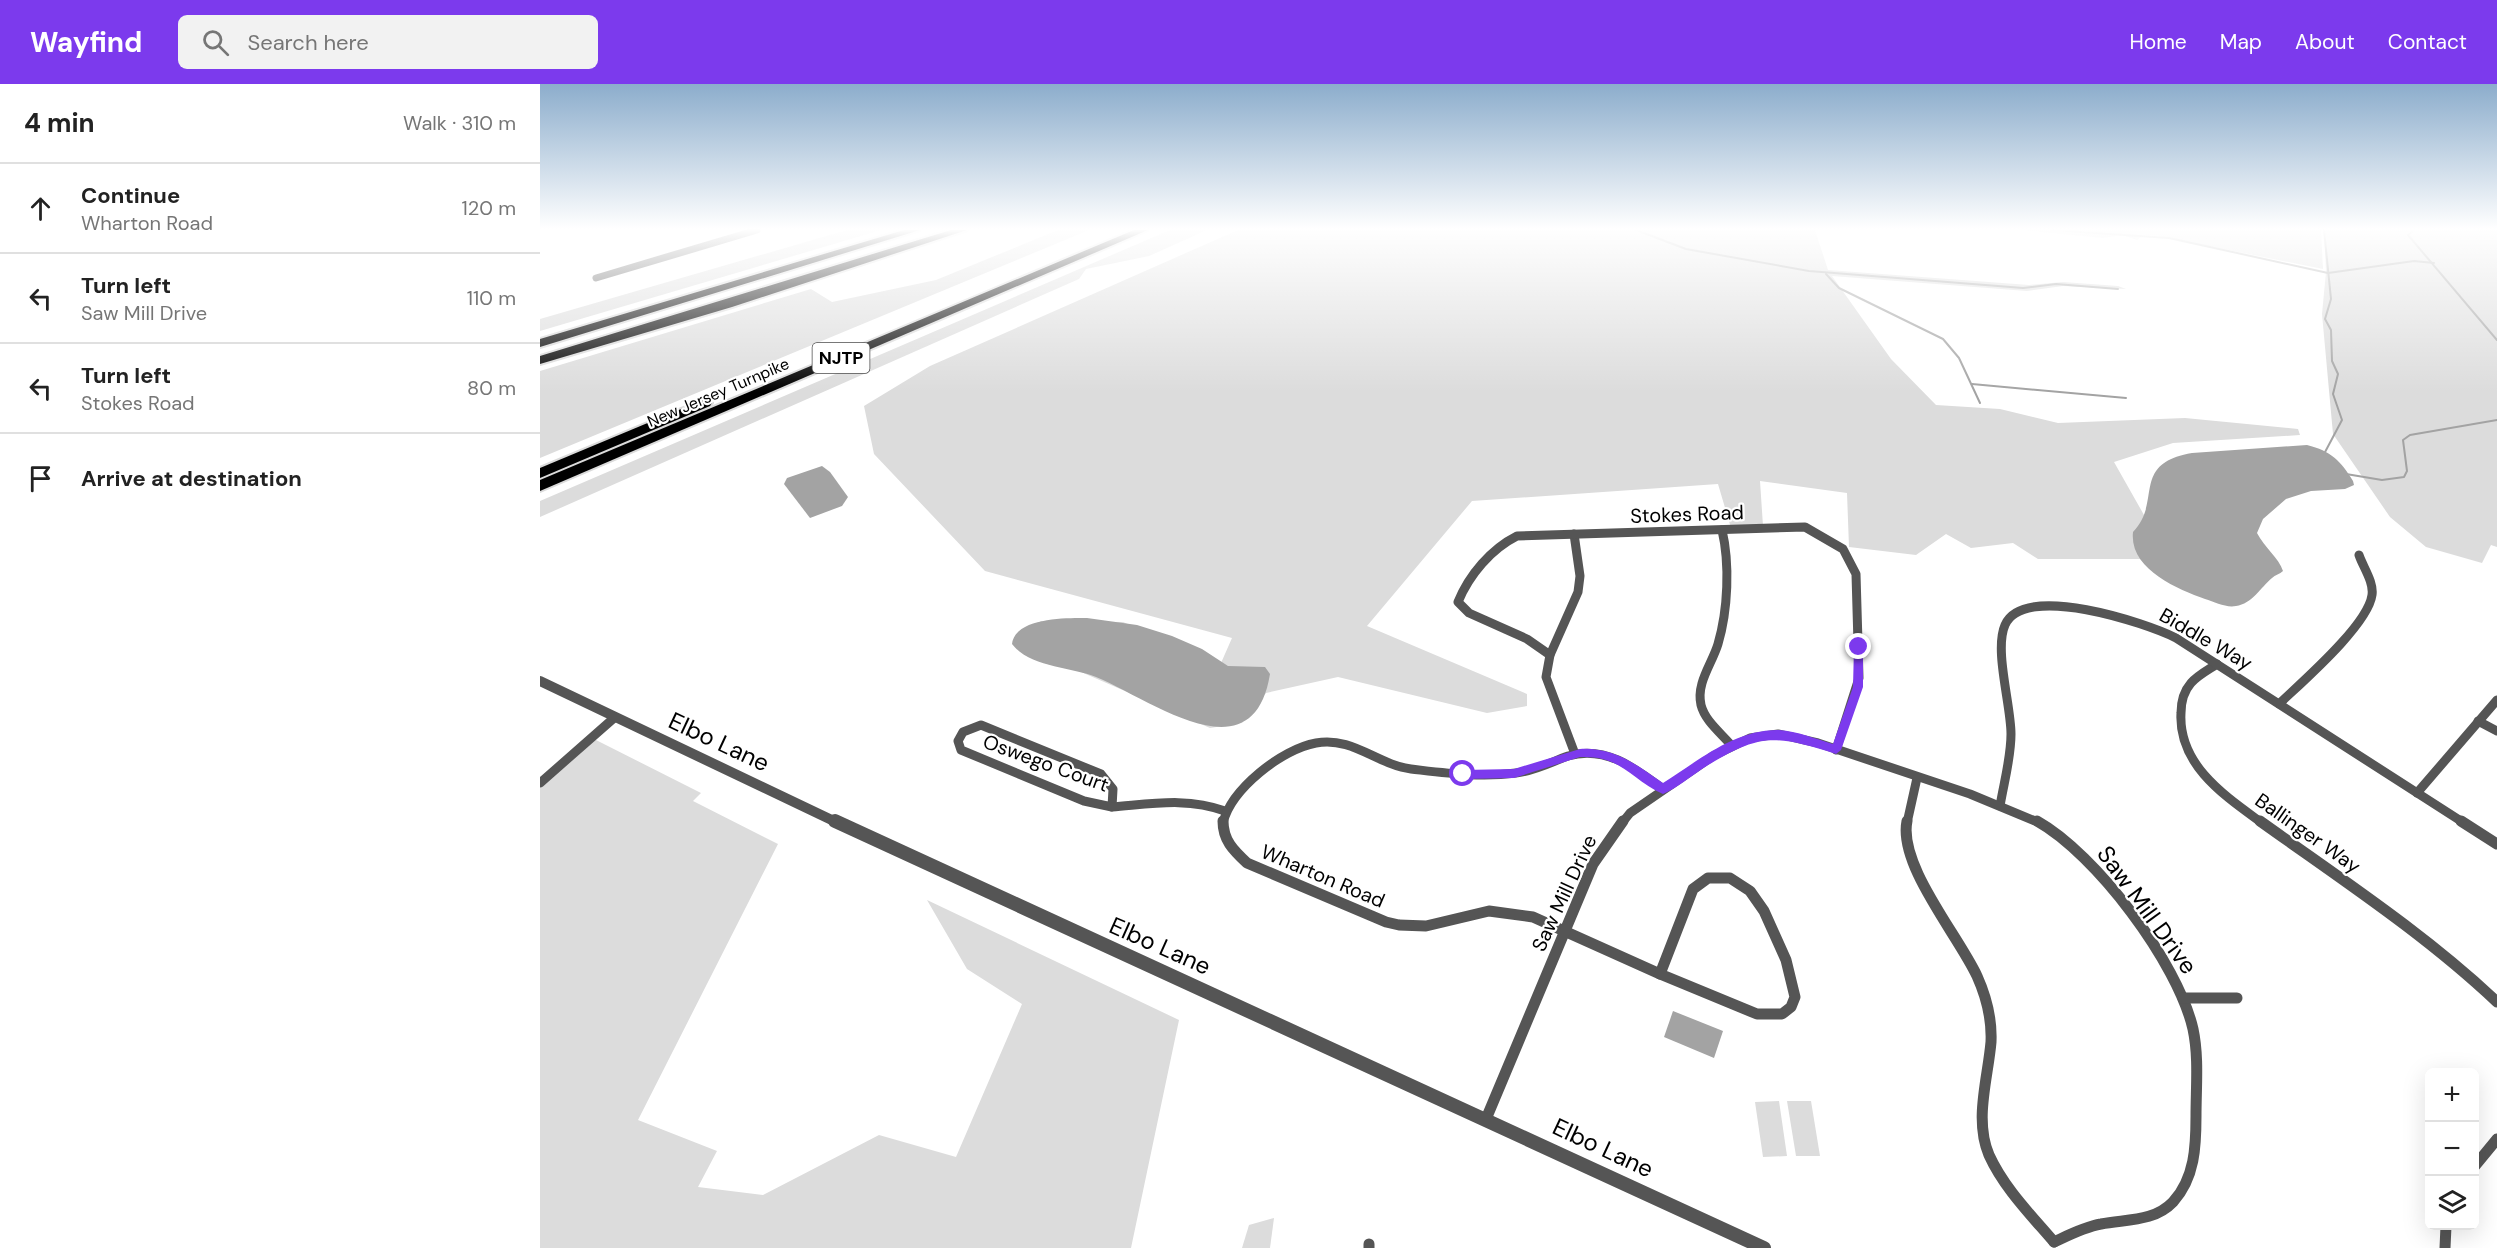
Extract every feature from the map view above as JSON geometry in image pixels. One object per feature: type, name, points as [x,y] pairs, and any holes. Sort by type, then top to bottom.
[{"type":"highway","points":[[540,343],[734,284]]},
{"type":"highway","points":[[540,360],[790,284]]},
{"type":"highway","name":"New Jersey Turnpike","points":[[540,473],[988,284]]},
{"type":"highway","name":"New Jersey Turnpike","points":[[540,486],[1014,284]]},
{"type":"street","name":"Stokes Road","points":[[1550,656],[1528,640],[1463,610],[1458,602],[1497,549],[1509,539],[1517,536],[1798,526],[1828,538],[1849,557],[1857,582],[1859,678],[1836,750]]},
{"type":"street","points":[[1722,530],[1726,543],[1722,621],[1717,645],[1700,694],[1704,712],[1731,745]]},
{"type":"street","points":[[1574,534],[1580,576],[1578,592],[1546,670],[1548,685],[1575,754]]},
{"type":"street","points":[[2279,704],[2340,642],[2368,609],[2372,591],[2359,555]]},
{"type":"street","name":"Biddle Way","points":[[2000,806],[2011,735],[2003,634],[2005,625],[2017,612],[2038,607],[2063,608],[2130,619],[2176,638],[2497,844]]},
{"type":"street","name":"Ballinger Way","points":[[2217,663],[2192,681],[2185,692],[2181,707],[2180,724],[2184,743],[2200,771],[2228,798],[2431,944],[2497,1002]]},
{"type":"street","name":"Elbo Lane","points":[[540,681],[923,863],[1764,1248]]},
{"type":"street","points":[[2417,794],[2497,700]]},
{"type":"street","points":[[540,783],[614,718]]},
{"type":"street","points":[[2478,721],[2497,731]]},
{"type":"street","name":"Oswego Court","points":[[1112,807],[1116,792],[1113,784],[1101,774],[981,725],[963,732],[958,741],[961,750],[1084,801],[1112,807],[1187,802],[1225,811]]},
{"type":"street","name":"Saw Mill Drive","points":[[1486,1119],[1593,864],[1610,837],[1630,813],[1731,745],[1750,738],[1778,734],[1810,740],[2000,806],[2051,829],[2080,853],[2126,909],[2184,998],[2194,1037],[2196,1072],[2194,1142],[2189,1176],[2183,1189],[2162,1212],[2148,1218],[2101,1224],[2052,1245]]},
{"type":"street","points":[[1225,811],[1235,793],[1252,777],[1304,746],[1315,743],[1348,744],[1399,767],[1463,774],[1521,773],[1575,754],[1591,752],[1612,756],[1663,789]]},
{"type":"street","points":[[1917,778],[1906,828],[1911,861],[1977,976],[1988,1008],[1991,1040],[1982,1119],[1988,1153],[2005,1184],[2052,1245]]},
{"type":"street","name":"Wharton Road","points":[[1225,811],[1222,829],[1225,840],[1230,849],[1247,863],[1386,922],[1426,927],[1476,913],[1501,911],[1533,917],[1660,974],[1757,1014],[1782,1014],[1791,1007],[1795,997],[1786,960],[1764,911],[1750,891],[1730,878],[1708,878],[1693,889],[1660,974]]},
{"type":"street","points":[[2184,998],[2237,998]]},
{"type":"street","points":[[2479,1162],[2497,1139]]},
{"type":"street","points":[[2445,1248],[2446,1230]]},
{"type":"shaded area","points":[[660,284],[698,284],[540,331],[540,319]]},
{"type":"shaded area","points":[[916,284],[958,284],[540,458],[540,371],[811,289],[832,302]]},
{"type":"shaded area","points":[[1044,284],[1067,284],[540,517],[540,501]]},
{"type":"shaded area","points":[[1115,284],[1838,284],[1891,359],[1936,405],[2000,409],[2058,423],[2185,418],[2298,429],[2300,435],[2173,443],[2114,462],[2144,515],[2141,559],[2038,559],[2013,543],[1971,548],[1946,534],[1916,555],[1849,547],[1847,493],[1760,481],[1763,526],[1731,528],[1718,484],[1472,501],[1367,626],[1527,694],[1527,706],[1487,713],[1338,677],[1266,693],[1242,723],[1210,728],[1012,642],[1041,621],[1123,622],[1221,663],[1232,638],[985,571],[874,454],[864,406],[930,366]]},
{"type":"shaded area","points":[[1940,284],[2095,284],[2126,289],[2063,286],[2027,291]]},
{"type":"shaded area","points":[[2325,284],[2497,284],[2497,547],[2491,545],[2482,563],[2426,547],[2390,517],[2333,434],[2322,314]]},
{"type":"shaded area","points":[[2307,445],[2323,450],[2340,462],[2354,485],[2345,489],[2311,491],[2286,499],[2263,519],[2257,533],[2283,571],[2272,578],[2247,602],[2242,605],[2228,606],[2181,590],[2157,576],[2139,557],[2134,545],[2133,532],[2142,520],[2154,475],[2161,466],[2173,458],[2192,453]]},
{"type":"shaded area","points":[[822,466],[830,472],[848,497],[842,506],[810,518],[784,484],[787,478]]},
{"type":"shaded area","points":[[1087,618],[1137,625],[1172,636],[1202,649],[1228,666],[1265,667],[1270,674],[1260,705],[1243,722],[1222,727],[1197,723],[1170,713],[1096,677],[1039,662],[1019,652],[1012,644],[1015,635],[1032,624],[1056,619]]},
{"type":"shaded area","points":[[592,738],[701,793],[693,801],[778,844],[638,1120],[717,1151],[698,1187],[763,1195],[879,1135],[956,1157],[1022,1004],[967,969],[927,900],[1179,1020],[1131,1248],[540,1248],[540,784]]},
{"type":"shaded area","points":[[1673,1011],[1723,1031],[1714,1058],[1664,1037]]},
{"type":"shaded area","points":[[1779,1101],[1787,1156],[1763,1157],[1755,1102]]},
{"type":"shaded area","points":[[1787,1101],[1811,1101],[1820,1156],[1796,1156]]},
{"type":"shaded area","points":[[1274,1218],[1270,1248],[1242,1248],[1249,1225]]},
{"type":"waterway","points":[[1836,284],[1943,339],[1959,358],[1980,403]]},
{"type":"waterway","points":[[1977,284],[2023,288],[2053,284]]},
{"type":"waterway","points":[[2060,284],[2118,289]]},
{"type":"waterway","points":[[2324,454],[2342,420],[2333,394],[2338,374],[2332,361],[2331,330],[2325,319],[2331,299],[2330,284]]},
{"type":"waterway","points":[[2450,284],[2497,340]]},
{"type":"waterway","points":[[1972,384],[2126,398]]},
{"type":"waterway","points":[[2346,474],[2382,480],[2404,477],[2407,471],[2403,440],[2410,435],[2497,420]]},
{"type":"route","points":[[1463,774],[1514,774],[1580,753],[1591,752],[1602,753],[1621,760],[1663,789],[1731,745],[1763,735],[1794,736],[1836,750],[1858,687],[1859,647]]}]
